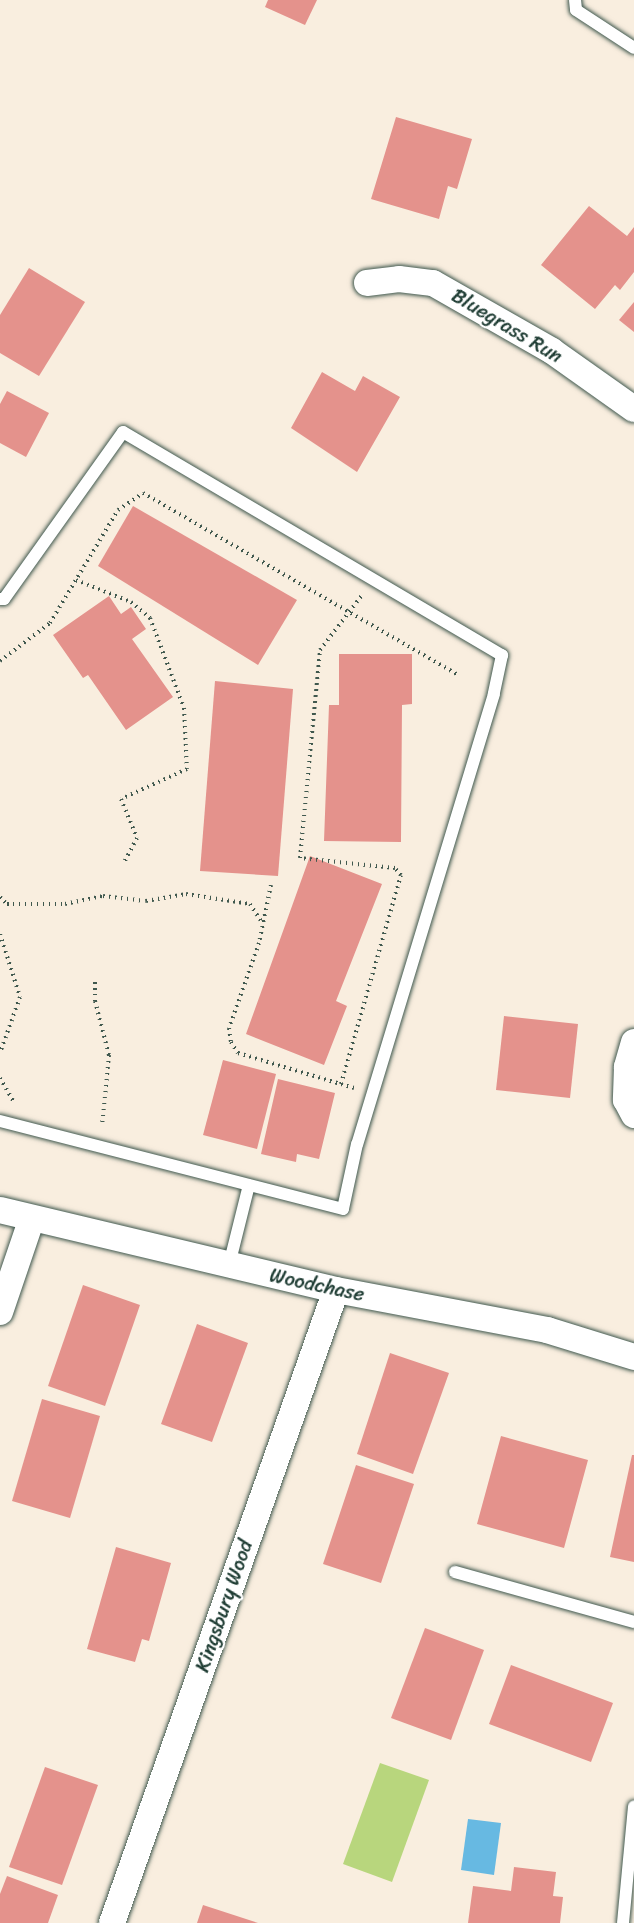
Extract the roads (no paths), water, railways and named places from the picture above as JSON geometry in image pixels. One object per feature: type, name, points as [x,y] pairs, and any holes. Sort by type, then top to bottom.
[{"type":"street","name":"Bluegrass Run","points":[[367,283],[399,279],[433,283],[543,345],[634,410]]},
{"type":"street","points":[[630,1108],[627,1067],[634,1042]]},
{"type":"street","name":"Woodchase","points":[[0,1210],[31,1221],[336,1290],[547,1330],[634,1357]]},
{"type":"street","points":[[0,1312],[31,1221]]},
{"type":"street","name":"Kingsbury Wood","points":[[112,1923],[336,1290]]},
{"type":"lane","points":[[575,0],[576,10],[634,48]]},
{"type":"lane","points":[[0,599],[4,600],[123,432],[502,655],[494,694],[357,1144],[342,1209],[0,1121]]},
{"type":"lane","points":[[229,1266],[249,1185]]},
{"type":"lane","points":[[455,1572],[634,1622]]},
{"type":"lane","points":[[623,1923],[634,1807]]},
{"type":"water","points":[[468,1819],[501,1823],[494,1875],[461,1870]]}]
